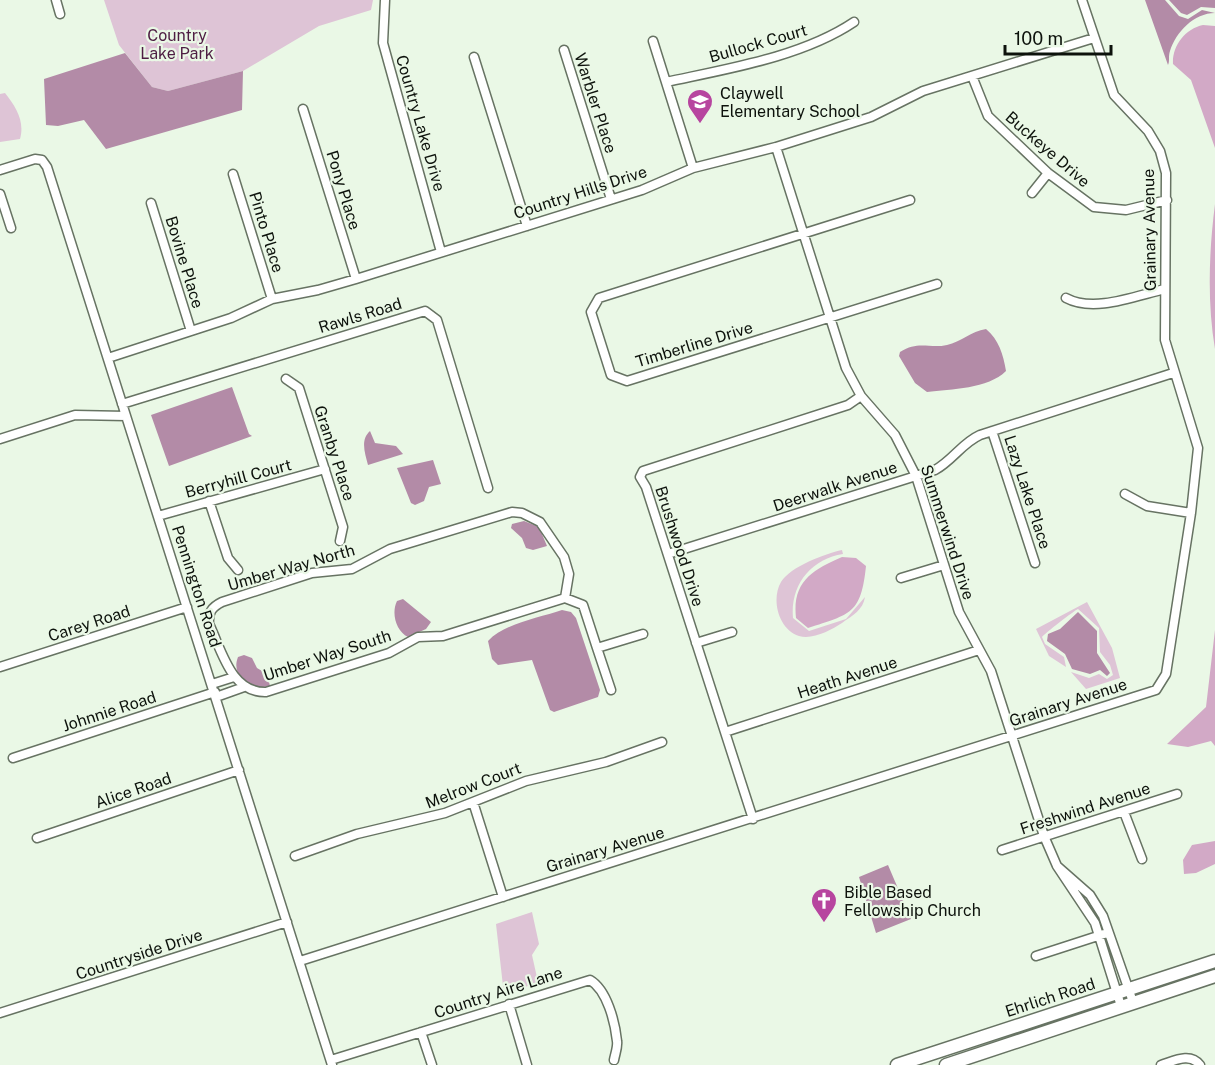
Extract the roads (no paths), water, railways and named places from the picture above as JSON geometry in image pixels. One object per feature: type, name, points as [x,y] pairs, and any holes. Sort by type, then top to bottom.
[{"type":"main road","name":"Ehrlich Road","points":[[897,1065],[1215,961]]},
{"type":"main road","name":"Ehrlich Road","points":[[946,1065],[1215,976]]},
{"type":"street","points":[[56,0],[60,14]]},
{"type":"street","name":"Country Lake Drive","points":[[385,0],[383,43],[441,252]]},
{"type":"street","name":"Grainary Avenue","points":[[300,961],[1156,690],[1166,674],[1191,513],[1198,448],[1173,373],[1165,340],[1166,173],[1160,151],[1148,131],[1114,95],[1082,0]]},
{"type":"street","name":"Bullock Court","points":[[666,82],[737,67],[832,37],[854,22]]},
{"type":"street","name":"Country Hills Drive","points":[[108,358],[231,318],[272,299],[318,290],[356,279],[611,200],[693,168],[776,147],[871,117],[923,91],[1094,38]]},
{"type":"street","points":[[653,41],[693,168]]},
{"type":"street","name":"Warbler Place","points":[[564,50],[611,200]]},
{"type":"street","points":[[474,57],[527,226]]},
{"type":"street","name":"Buckeye Drive","points":[[972,76],[988,116],[1048,173],[1094,207],[1126,210],[1167,200]]},
{"type":"street","name":"Pony Place","points":[[303,109],[356,279]]},
{"type":"street","name":"Summerwind Drive","points":[[776,147],[846,368],[861,396],[895,435],[916,476],[959,612],[991,671],[1044,836],[1057,866],[1090,913],[1123,990]]},
{"type":"street","name":"Pennington Road","points":[[0,170],[35,159],[42,160],[47,167],[332,1062]]},
{"type":"street","points":[[1032,193],[1048,173]]},
{"type":"street","name":"Pinto Place","points":[[233,174],[272,299]]},
{"type":"street","points":[[0,194],[11,228]]},
{"type":"street","name":"Timberline Drive","points":[[910,200],[599,298],[591,312],[611,375],[627,381],[937,284]]},
{"type":"street","name":"Bovine Place","points":[[151,203],[190,330]]},
{"type":"street","points":[[1066,298],[1076,304],[1090,305],[1165,289]]},
{"type":"street","name":"Rawls Road","points":[[122,404],[425,311],[437,320],[488,488]]},
{"type":"street","name":"Deerwalk Avenue","points":[[668,554],[916,476],[944,465],[968,440],[1173,373]]},
{"type":"street","name":"Granby Place","points":[[286,379],[299,388],[343,527],[340,541]]},
{"type":"street","name":"Brushwood Drive","points":[[753,819],[646,487],[640,477],[644,471],[849,405],[861,396]]},
{"type":"street","points":[[0,439],[75,415],[126,416]]},
{"type":"street","name":"Lazy Lake Place","points":[[992,431],[1035,563]]},
{"type":"street","name":"Berryhill Court","points":[[158,516],[325,469]]},
{"type":"street","points":[[1125,494],[1147,506],[1191,513]]},
{"type":"street","points":[[209,501],[228,558],[238,570]]},
{"type":"street","name":"Umber Way North","points":[[234,677],[209,624],[210,610],[216,605],[312,573],[352,568],[390,549],[502,513],[522,513],[546,528],[568,564],[569,574],[565,598]]},
{"type":"street","points":[[901,578],[944,565]]},
{"type":"street","points":[[565,598],[583,606],[610,690]]},
{"type":"street","name":"Umber Way South","points":[[234,677],[244,687],[256,692],[266,692],[389,653],[418,637],[443,636],[565,598]]},
{"type":"street","name":"Carey Road","points":[[0,667],[187,607]]},
{"type":"street","points":[[696,643],[732,632]]},
{"type":"street","points":[[597,648],[643,634]]},
{"type":"street","name":"Heath Avenue","points":[[725,732],[979,651]]},
{"type":"street","points":[[214,691],[234,677]]},
{"type":"street","points":[[214,691],[244,687]]},
{"type":"street","name":"Johnnie Road","points":[[13,758],[214,691]]},
{"type":"street","name":"Melrow Court","points":[[295,856],[343,838],[420,820],[526,781],[606,762],[662,742]]},
{"type":"street","name":"Alice Road","points":[[37,838],[239,770]]},
{"type":"street","name":"Freshwind Avenue","points":[[1002,850],[1177,794]]},
{"type":"street","points":[[472,802],[502,897]]},
{"type":"street","points":[[1124,812],[1142,859]]},
{"type":"street","name":"Summerwind Drive","points":[[1057,866],[1090,895],[1110,933],[1127,1004]]},
{"type":"street","name":"Countryside Drive","points":[[0,1013],[287,922]]},
{"type":"street","points":[[1036,956],[1110,933]]},
{"type":"street","name":"Country Aire Lane","points":[[332,1062],[590,980],[598,985],[603,993],[618,1043],[614,1060]]},
{"type":"street","points":[[509,1004],[526,1065]]},
{"type":"street","points":[[421,1032],[432,1065]]},
{"type":"street","points":[[1161,1065],[1185,1058],[1196,1060],[1200,1065]]},
{"type":"place","name":"Claywell Elementary School","points":[[700,125]]},
{"type":"place","name":"Bible Based Fellowship Church","points":[[824,924]]},
{"type":"park label","name":"Country Lake Park","points":[[177,44]]}]
